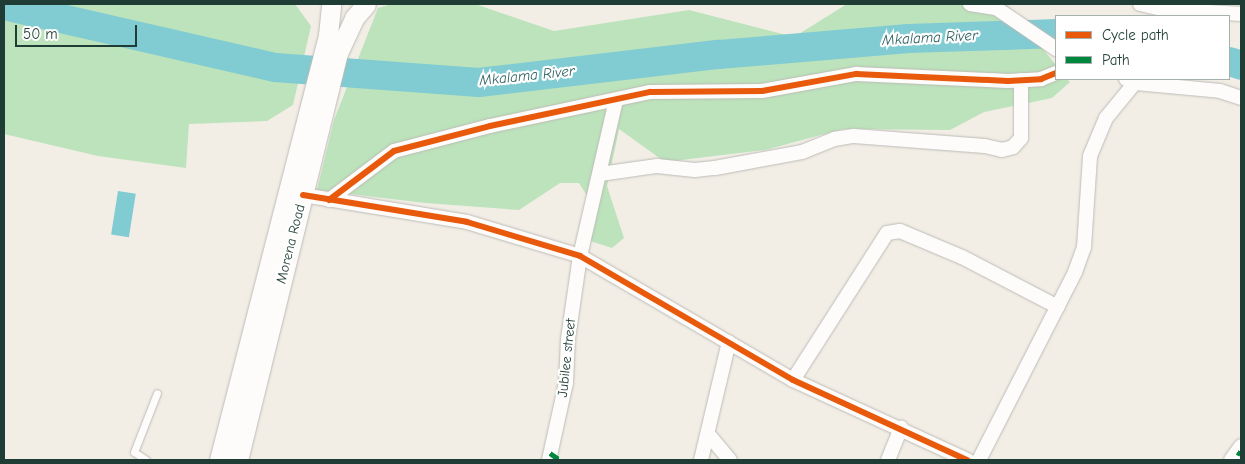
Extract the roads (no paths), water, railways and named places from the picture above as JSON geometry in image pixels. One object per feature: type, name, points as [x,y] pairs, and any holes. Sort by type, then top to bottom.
[{"type":"main road","name":"Morena Road","points":[[219,460],[331,51],[331,4]]},
{"type":"main road","name":"Morena Road","points":[[331,51],[366,4]]},
{"type":"main road","name":"Morena Road","points":[[238,460],[303,195],[316,109]]},
{"type":"street","points":[[970,4],[996,8],[1012,4]]},
{"type":"street","points":[[1140,4],[1160,10],[1241,14]]},
{"type":"street","points":[[996,8],[1055,48]]},
{"type":"street","points":[[329,200],[394,151],[490,126],[650,92],[762,91],[856,74],[1021,80],[1041,79],[1055,73]]},
{"type":"street","points":[[600,174],[657,166],[695,170],[715,168],[802,152],[834,139],[854,136],[985,146],[1002,150],[1013,147],[1021,138],[1021,80]]},
{"type":"street","points":[[979,460],[1058,307],[1084,247],[1090,156],[1106,118],[1133,80],[1220,91],[1241,98]]},
{"type":"street","name":"Jubilee street","points":[[549,460],[566,383],[568,339],[580,256],[616,100]]},
{"type":"street","points":[[303,195],[467,222],[580,256],[793,380],[901,427],[967,460]]},
{"type":"street","points":[[793,380],[887,233],[900,232],[962,257],[1058,307]]},
{"type":"street","points":[[702,460],[729,342]]},
{"type":"street","points":[[888,460],[901,427]]},
{"type":"street","points":[[708,434],[730,460]]},
{"type":"street","points":[[1231,460],[1241,446]]},
{"type":"lane","points":[[146,460],[134,452],[157,393]]},
{"type":"water","points":[[118,191],[136,194],[129,237],[111,234]]},
{"type":"waterway","name":"Mkalama River","points":[[4,5],[275,67],[478,82],[718,54],[908,38],[1055,33]]},
{"type":"waterway","name":"Mkalama River","points":[[1230,61],[1241,65]]}]
